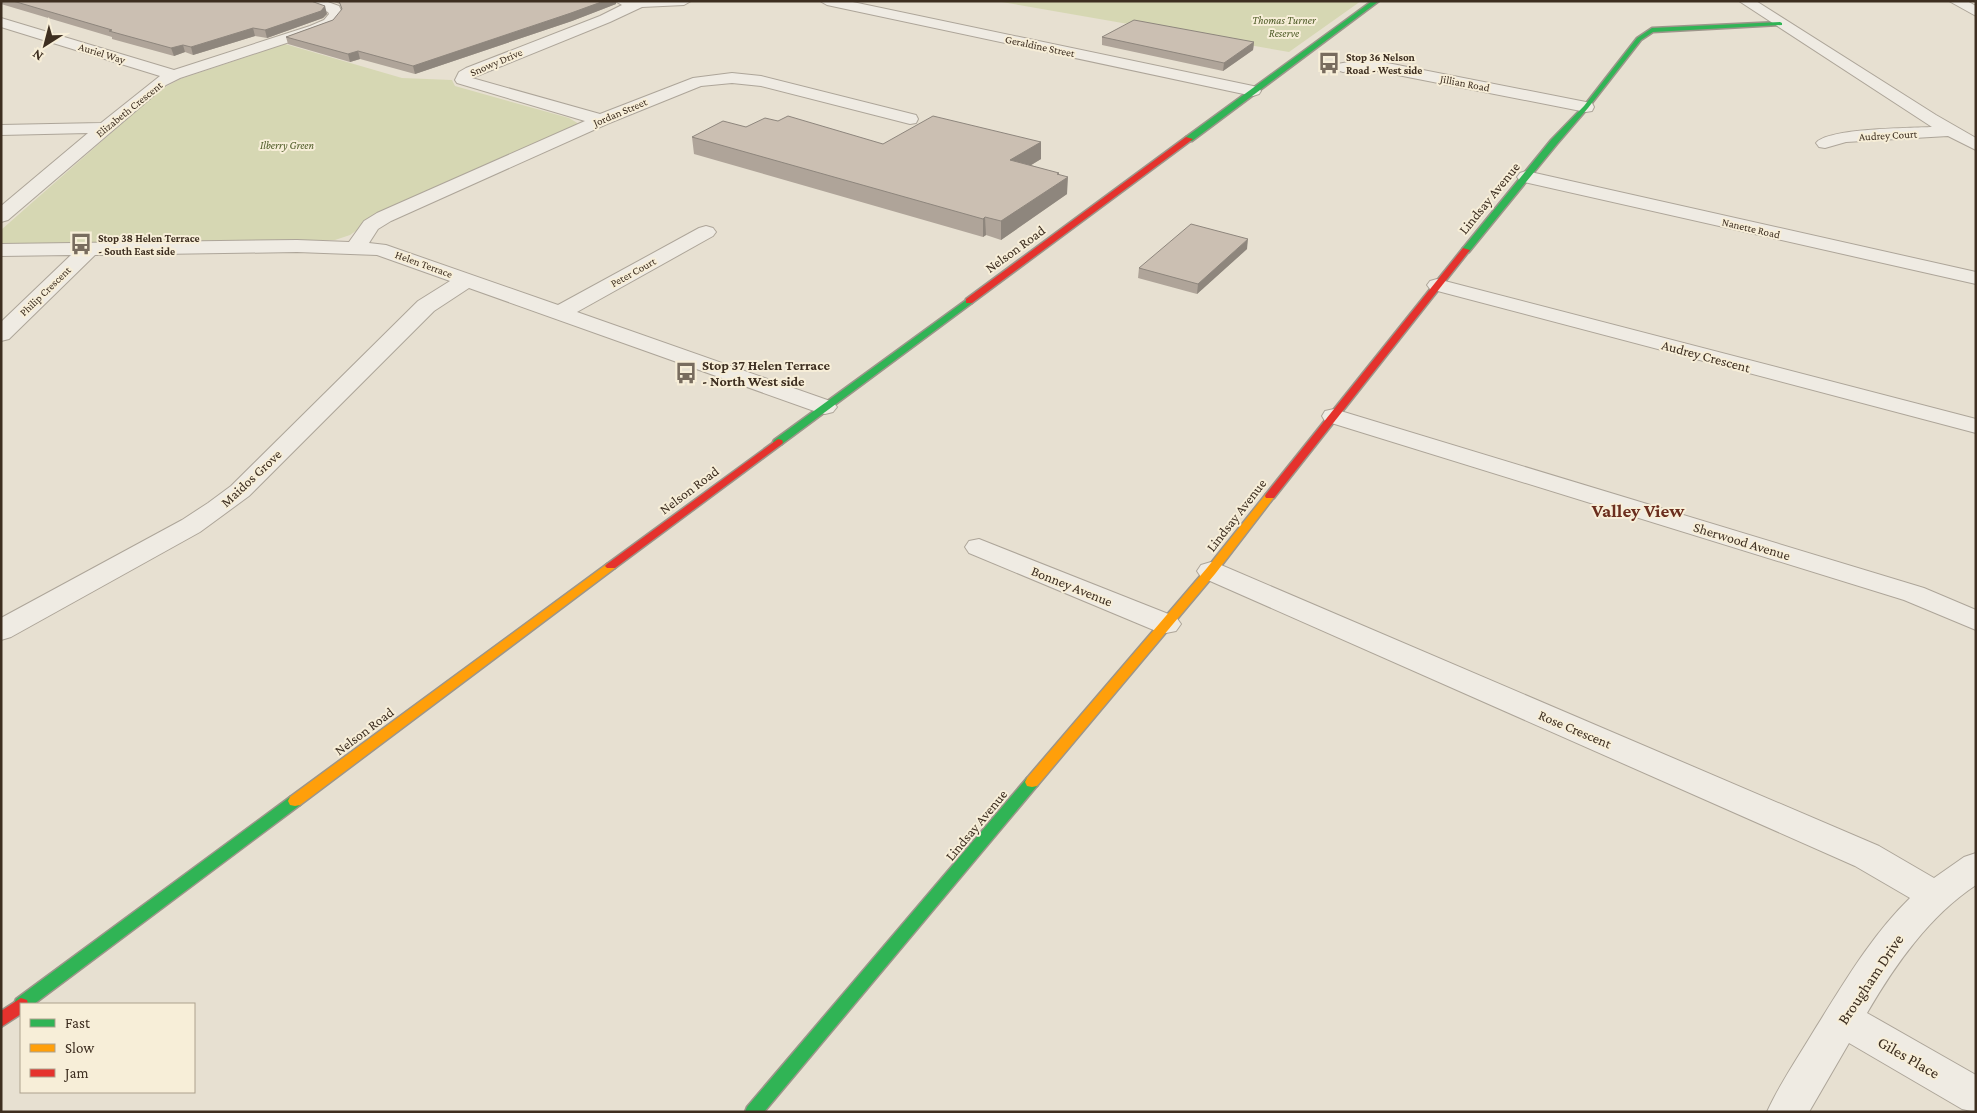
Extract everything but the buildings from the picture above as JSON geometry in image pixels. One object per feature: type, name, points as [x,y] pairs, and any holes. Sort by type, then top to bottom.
[{"type":"street","name":"Elizabeth Crescent","points":[[1,216],[154,87],[174,76],[307,32],[326,25],[334,19],[336,15],[334,9],[311,1]]},
{"type":"street","points":[[622,1],[638,3],[684,1]]},
{"type":"street","name":"Geraldine Street","points":[[827,1],[1253,91]]},
{"type":"street","name":"Nelson Road","points":[[25,1003],[825,407],[1376,1]]},
{"type":"street","points":[[1746,1],[1952,132],[1976,145]]},
{"type":"street","points":[[1956,1],[1976,12]]},
{"type":"street","name":"Snowy Drive","points":[[601,120],[463,80],[472,71],[611,16],[638,3]]},
{"type":"street","name":"Auriel Way","points":[[1,22],[174,76]]},
{"type":"street","name":"Lindsay Avenue","points":[[753,1112],[1211,571],[1437,285],[1646,33],[1681,27],[1780,24]]},
{"type":"street","name":"Jillian Road","points":[[1343,67],[1367,64],[1586,107]]},
{"type":"street","name":"Jordan Street","points":[[356,247],[372,225],[384,217],[686,84],[723,78],[761,81],[910,119]]},
{"type":"street","points":[[1,130],[104,128]]},
{"type":"street","name":"Audrey Court","points":[[1825,143],[1844,137],[1952,132]]},
{"type":"street","name":"Nanette Road","points":[[1526,177],[1976,278]]},
{"type":"street","name":"Peter Court","points":[[561,312],[706,232]]},
{"type":"street","name":"Helen Terrace","points":[[1,250],[356,247],[389,252],[825,407]]},
{"type":"street","name":"Philip Crescent","points":[[1,334],[90,248]]},
{"type":"street","name":"Maidos Grove","points":[[1,630],[191,526],[217,509],[240,491],[426,306],[467,280]]},
{"type":"street","name":"Audrey Crescent","points":[[1437,285],[1976,426]]},
{"type":"street","name":"Sherwood Avenue","points":[[1334,416],[1914,594],[1976,621]]},
{"type":"street","name":"Bonney Avenue","points":[[979,547],[1166,624]]},
{"type":"street","name":"Rose Crescent","points":[[1211,571],[1867,856],[1936,896]]},
{"type":"street","name":"Brougham Drive","points":[[1787,1112],[1874,966],[1898,934],[1936,896],[1976,867]]},
{"type":"street","name":"Nelson Road","points":[[1,1020],[20,1006]]},
{"type":"street","name":"Giles Place","points":[[1842,1019],[1976,1096]]},
{"type":"green space","name":"Thomas Turner Reserve","points":[[996,1],[1361,1],[1289,52]]},
{"type":"green space","name":"Ilberry Green","points":[[285,44],[402,78],[452,80],[455,86],[569,118],[579,124],[367,223],[350,235],[335,240],[1,245],[1,230],[160,90],[180,79]]},
{"type":"traffic: fast","points":[[1189,139],[1376,1]]},
{"type":"traffic: fast","points":[[1466,250],[1554,142],[1586,107],[1639,39],[1652,30],[1780,24]]},
{"type":"traffic: fast","points":[[778,442],[969,301]]},
{"type":"traffic: fast","points":[[753,1112],[1032,782]]},
{"type":"traffic: fast","points":[[23,1003],[295,801]]},
{"type":"traffic: slow","points":[[1032,782],[1211,571],[1270,496]]},
{"type":"traffic: slow","points":[[295,801],[611,566]]},
{"type":"traffic: jam","points":[[969,301],[1189,139]]},
{"type":"traffic: jam","points":[[1270,496],[1466,250]]},
{"type":"traffic: jam","points":[[611,566],[778,442]]},
{"type":"traffic: jam","points":[[1,1020],[20,1006]]},
{"type":"place","name":"Stop 36 Nelson Road - West side","points":[[1329,63]]},
{"type":"place","name":"Stop 38 Helen Terrace - South East side","points":[[81,244]]},
{"type":"place","name":"Stop 37 Helen Terrace - North West side","points":[[686,373]]},
{"type":"district","name":"Valley View","points":[[1638,510]]}]
